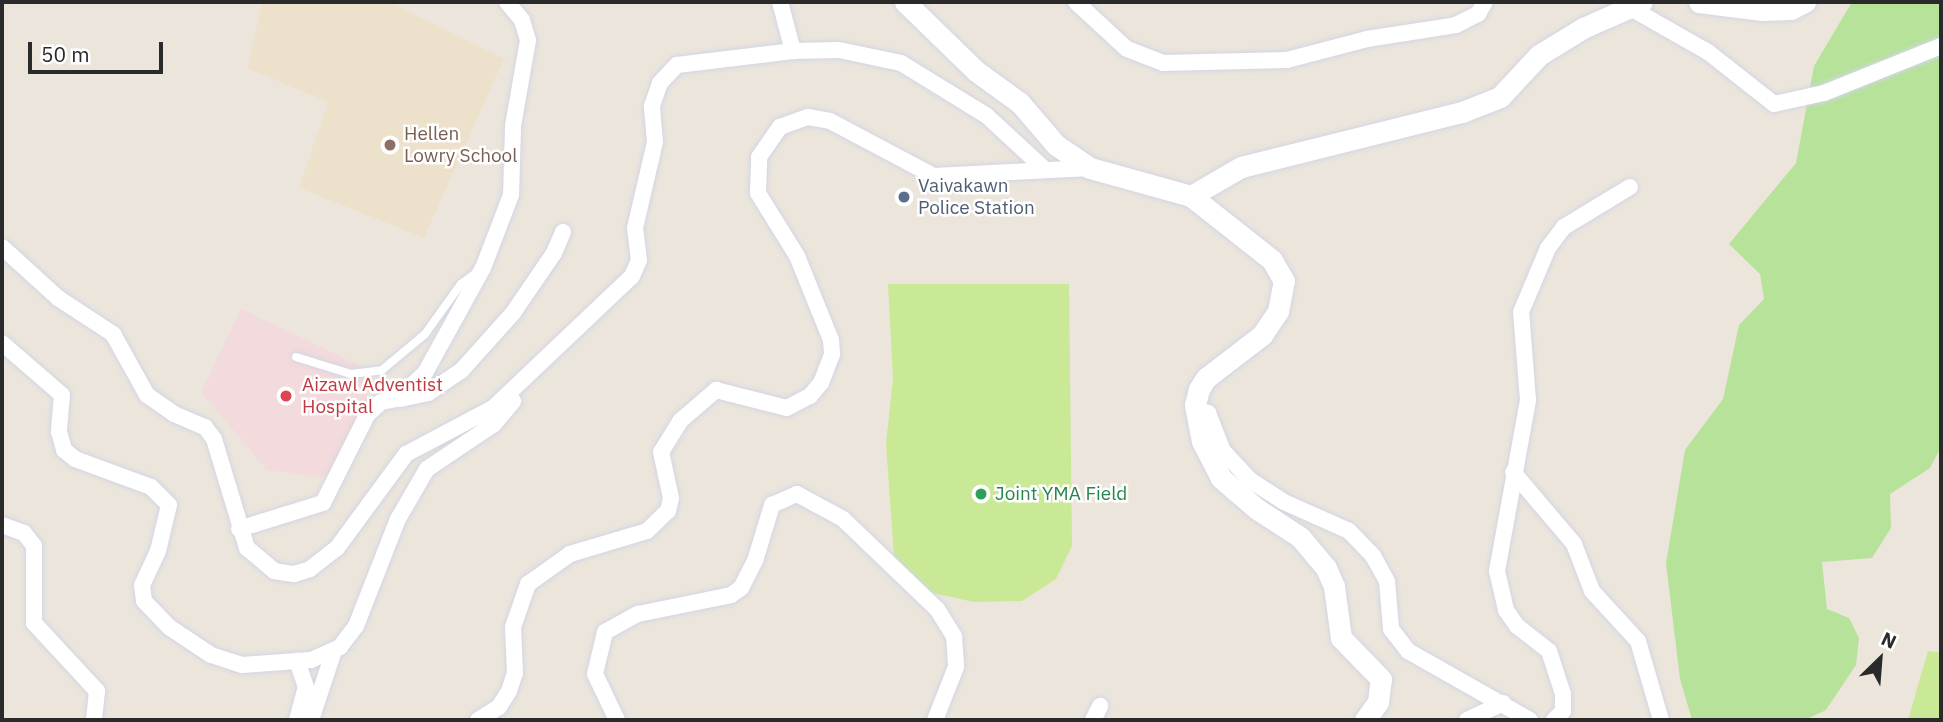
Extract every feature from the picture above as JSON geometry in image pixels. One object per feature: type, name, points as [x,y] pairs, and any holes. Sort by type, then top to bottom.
[{"type":"street","points":[[397,399],[434,360],[483,268],[511,195],[513,126],[526,55],[526,30],[507,2]]},
{"type":"street","points":[[780,2],[793,51]]},
{"type":"street","points":[[905,2],[976,71],[1020,103],[1056,145],[1090,168]]},
{"type":"street","points":[[1076,2],[1127,49],[1163,63],[1287,60],[1367,39],[1456,25],[1478,14],[1485,2]]},
{"type":"street","points":[[1699,2],[1762,10],[1791,9],[1805,2]]},
{"type":"street","points":[[1191,196],[1241,167],[1462,112],[1500,97],[1539,55],[1635,4],[1708,52],[1774,104],[1824,93],[1941,46]]},
{"type":"street","points":[[4,247],[58,298],[122,344],[147,395],[174,414],[205,427],[214,439],[239,529],[247,548],[274,571],[294,574],[310,569],[337,548],[406,454],[493,408],[525,382],[627,283],[636,268],[635,228],[653,152],[652,106],[660,83],[685,63],[793,51],[839,50],[901,62],[987,116],[1042,167]]},
{"type":"street","points":[[478,720],[499,707],[509,691],[515,673],[513,627],[528,584],[570,554],[647,531],[668,511],[671,498],[661,452],[685,416],[716,390],[787,408],[810,396],[821,383],[832,354],[831,340],[797,256],[758,193],[759,157],[780,127],[808,117],[830,121],[934,176],[1042,167],[1090,168],[1191,196],[1272,260],[1284,281],[1278,312],[1262,335],[1206,378],[1195,409],[1202,440],[1221,478],[1257,509],[1300,537],[1326,568],[1334,586],[1341,638],[1381,680],[1378,702],[1365,720]]},
{"type":"street","points":[[1554,720],[1563,711],[1563,694],[1549,651],[1511,618],[1497,571],[1528,400],[1521,326],[1525,296],[1564,226],[1630,187]]},
{"type":"street","points":[[239,529],[323,503],[367,415],[380,402],[428,393],[461,371],[513,313],[554,253],[563,232]]},
{"type":"street","points":[[2,343],[62,395],[60,432],[64,450],[75,459],[151,487],[169,505],[158,551],[142,585],[144,601],[153,612],[211,654],[232,662],[297,661],[334,654]]},
{"type":"street","points":[[311,720],[334,654],[356,626],[398,519],[426,469],[494,424],[525,382]]},
{"type":"street","points":[[1195,409],[1208,414],[1223,452],[1250,480],[1296,509],[1349,531],[1373,556],[1387,581],[1391,629],[1408,651],[1530,720]]},
{"type":"street","points":[[1513,472],[1574,544],[1592,591],[1638,641],[1661,720]]},
{"type":"street","points":[[617,720],[595,674],[605,632],[638,614],[731,596],[741,588],[755,561],[772,505],[797,494],[843,519],[937,609],[954,636],[956,667],[934,720]]},
{"type":"street","points":[[2,525],[24,533],[34,546],[34,623],[97,691],[94,720]]},
{"type":"street","points":[[297,661],[306,687],[297,720]]},
{"type":"street","points":[[1467,720],[1503,703]]},
{"type":"lane","points":[[296,357],[351,374],[382,370],[425,334],[461,284],[483,268]]},
{"type":"shaded area","name":"Hellen Lowry School","points":[[389,2],[504,59],[424,238],[299,188],[328,102],[247,68],[262,4]]},
{"type":"shaded area","name":"Aizawl Adventist Hospital","points":[[241,309],[359,365],[368,400],[333,479],[267,470],[201,392]]},
{"type":"green space","points":[[1852,2],[1941,2],[1941,447],[1930,468],[1890,494],[1891,528],[1872,558],[1822,562],[1827,609],[1849,618],[1859,638],[1856,665],[1826,710],[1805,720],[1692,720],[1680,679],[1666,563],[1685,450],[1723,399],[1739,325],[1764,299],[1760,274],[1729,244],[1796,163],[1814,66]]},
{"type":"green space","name":"Joint YMA Field","points":[[888,284],[1069,284],[1072,546],[1056,579],[1022,601],[974,602],[924,591],[894,557],[886,443],[893,379]]},
{"type":"green space","points":[[1928,651],[1941,653],[1941,720],[1908,720]]},
{"type":"place","name":"Hellen Lowry School","points":[[390,145]]},
{"type":"place","name":"Vaivakawn Police Station","points":[[904,197]]},
{"type":"place","name":"Aizawl Adventist Hospital","points":[[286,396]]},
{"type":"place","name":"Joint YMA Field","points":[[981,494]]}]
